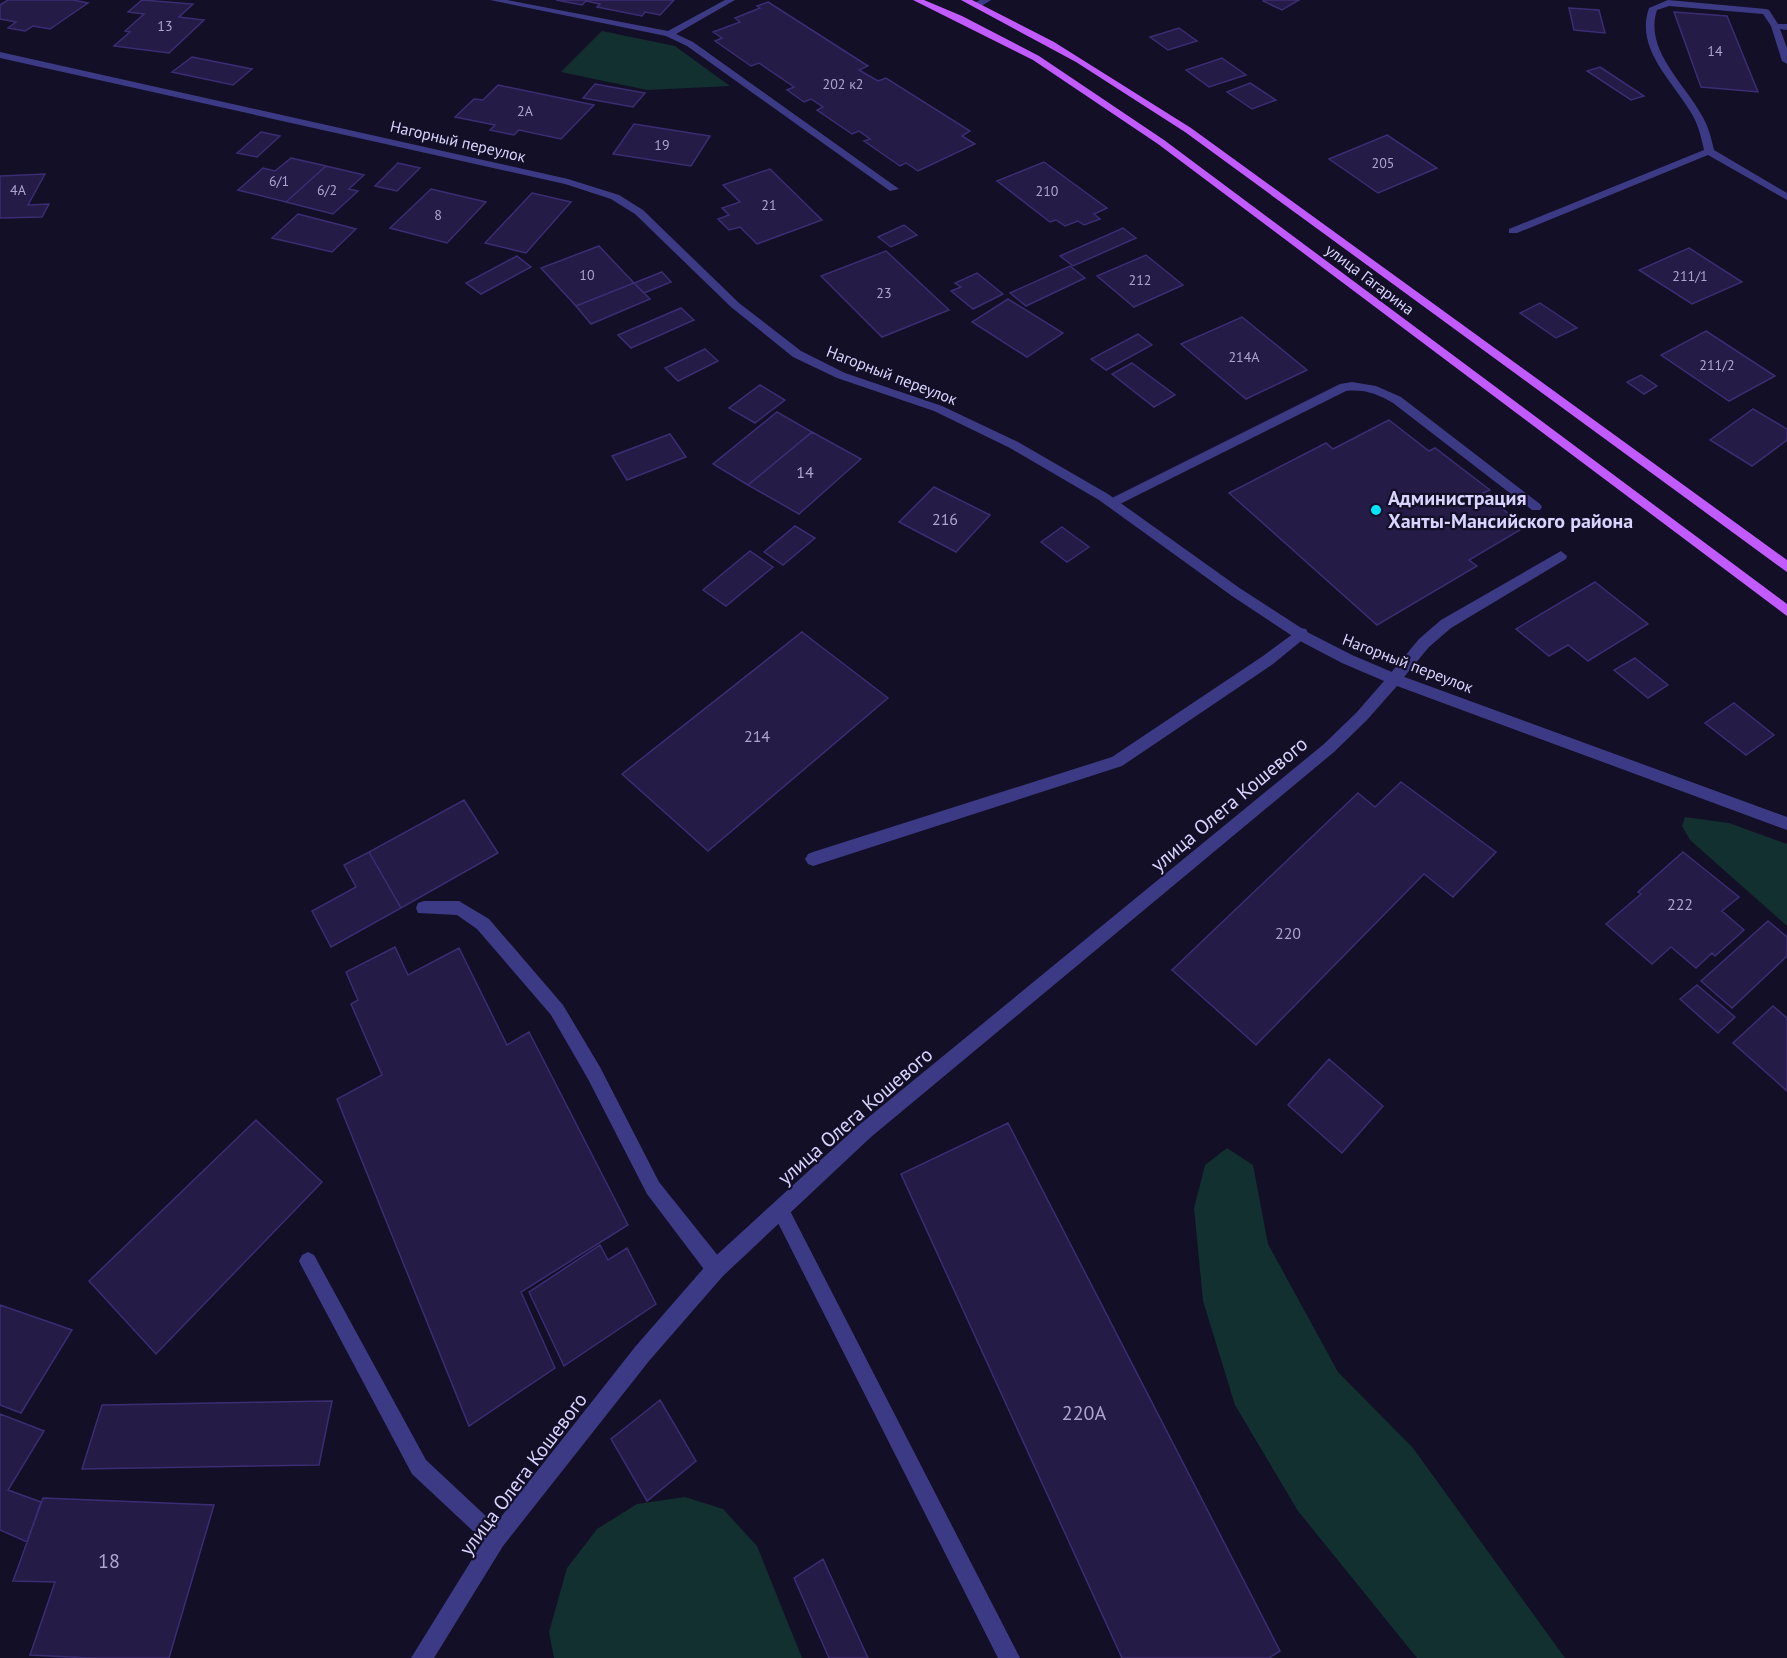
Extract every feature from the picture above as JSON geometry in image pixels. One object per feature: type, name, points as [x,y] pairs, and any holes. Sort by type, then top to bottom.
[{"type":"main road","name":"улица Гагарина","points":[[917,0],[959,18],[1036,58],[1161,142],[1787,611]]},
{"type":"main road","name":"улица Гагарина","points":[[965,0],[982,3],[1060,48],[1109,77],[1188,130],[1787,567]]},
{"type":"street","points":[[494,0],[669,34],[690,44],[894,189]]},
{"type":"street","points":[[669,34],[731,0]]},
{"type":"street","points":[[1787,61],[1775,26],[1766,12],[1668,3],[1653,8],[1649,15],[1648,22],[1655,52],[1702,124],[1709,151],[1787,196]]},
{"type":"street","points":[[1775,26],[1787,27]]},
{"type":"street","name":"Нагорный переулок","points":[[0,55],[556,180],[615,197],[639,212],[767,333],[798,355],[825,370],[919,401],[955,416],[1067,476],[1112,503],[1252,602],[1340,656],[1395,679],[1787,824]]},
{"type":"street","points":[[1513,231],[1709,151]]},
{"type":"street","points":[[1112,503],[1344,387],[1360,385],[1378,390],[1397,400],[1536,507]]},
{"type":"street","name":"улица Олега Кошевого","points":[[422,1658],[496,1539],[642,1354],[716,1269],[865,1131],[1329,748],[1362,716],[1424,643],[1446,624],[1562,556]]},
{"type":"street","points":[[813,859],[1116,762],[1258,667],[1301,633]]},
{"type":"street","points":[[424,908],[459,908],[483,924],[558,1010],[594,1073],[653,1188],[716,1269]]},
{"type":"street","points":[[780,1209],[1009,1658]]},
{"type":"street","points":[[308,1261],[419,1467],[496,1539]]},
{"type":"green space","points":[[602,31],[675,46],[730,86],[647,90],[561,72]]},
{"type":"green space","points":[[1685,817],[1729,823],[1787,844],[1787,926],[1690,840],[1682,826]]},
{"type":"green space","points":[[1227,1148],[1253,1165],[1268,1244],[1338,1372],[1413,1448],[1565,1658],[1417,1658],[1298,1511],[1235,1405],[1203,1301],[1194,1208],[1205,1165]]},
{"type":"green space","points":[[685,1497],[723,1509],[757,1546],[802,1658],[554,1658],[549,1632],[567,1568],[597,1529],[637,1504]]},
{"type":"building","points":[[8,0],[73,0],[88,3],[50,29],[33,26],[25,31],[8,28],[16,22],[0,19],[0,5]]},
{"type":"building","points":[[142,0],[193,4],[179,17],[204,20],[169,53],[114,46],[130,32],[125,31],[144,14],[128,12]]},
{"type":"building","points":[[556,0],[674,0],[660,15],[645,12],[642,16],[597,7],[600,4],[586,1],[582,5]]},
{"type":"building","points":[[1264,0],[1299,0],[1282,10]]},
{"type":"building","points":[[768,2],[868,66],[859,70],[878,81],[886,78],[970,131],[962,136],[975,144],[918,171],[906,163],[900,166],[864,141],[870,139],[859,131],[852,134],[817,110],[823,107],[811,99],[804,102],[787,90],[794,87],[759,63],[751,66],[715,41],[722,38],[713,32],[740,22],[735,18],[760,8],[757,6]]},
{"type":"building","points":[[1569,8],[1599,10],[1605,33],[1574,30]]},
{"type":"building","points":[[1674,12],[1727,16],[1758,92],[1701,87]]},
{"type":"building","points":[[1179,28],[1197,41],[1168,50],[1150,37]]},
{"type":"building","points":[[192,57],[252,69],[233,85],[172,72]]},
{"type":"building","points":[[1222,58],[1246,75],[1209,87],[1186,70]]},
{"type":"building","points":[[1600,67],[1644,96],[1631,100],[1587,71]]},
{"type":"building","points":[[1250,83],[1276,100],[1252,109],[1227,92]]},
{"type":"building","points":[[595,84],[645,93],[633,107],[583,98]]},
{"type":"building","points":[[498,85],[594,105],[561,139],[519,130],[514,135],[490,130],[495,125],[455,117],[474,99],[483,100]]},
{"type":"building","points":[[634,124],[710,136],[691,166],[613,154]]},
{"type":"building","points":[[261,132],[280,136],[257,157],[237,153]]},
{"type":"building","points":[[1387,135],[1437,168],[1378,193],[1329,159]]},
{"type":"building","points":[[291,158],[326,166],[286,202],[238,190],[263,168],[275,171]]},
{"type":"building","points":[[1044,162],[1107,208],[1094,214],[1100,219],[1084,225],[1078,221],[1065,226],[1056,220],[1050,222],[997,181]]},
{"type":"building","points":[[398,163],[420,168],[397,191],[375,186]]},
{"type":"building","points":[[326,166],[364,175],[349,189],[358,191],[333,214],[286,202]]},
{"type":"building","points":[[770,169],[822,220],[757,244],[740,227],[729,230],[718,219],[729,215],[722,208],[740,202],[723,185]]},
{"type":"building","points":[[45,174],[28,205],[49,204],[42,217],[0,218],[0,176]]},
{"type":"building","points":[[431,189],[486,202],[447,243],[390,228]]},
{"type":"building","points":[[532,193],[571,202],[526,253],[485,243]]},
{"type":"building","points":[[298,214],[356,229],[332,252],[272,238]]},
{"type":"building","points":[[904,225],[917,235],[891,247],[878,237]]},
{"type":"building","points":[[1123,228],[1136,238],[1073,266],[1060,256]]},
{"type":"building","points":[[599,246],[634,283],[576,306],[541,268]]},
{"type":"building","points":[[1689,248],[1742,282],[1692,304],[1639,270]]},
{"type":"building","points":[[886,251],[949,310],[882,337],[821,276]]},
{"type":"building","points":[[1146,255],[1183,285],[1134,307],[1097,276]]},
{"type":"building","points":[[517,256],[531,267],[481,294],[466,283]]},
{"type":"building","points":[[1070,266],[1085,278],[1026,306],[1010,293]]},
{"type":"building","points":[[662,272],[671,282],[644,293],[634,283]]},
{"type":"building","points":[[977,273],[1003,294],[973,309],[951,291],[961,287],[955,283]]},
{"type":"building","points":[[634,283],[650,299],[591,324],[576,306]]},
{"type":"building","points":[[1008,299],[1063,333],[1027,357],[972,322]]},
{"type":"building","points":[[1540,303],[1577,328],[1556,338],[1520,313]]},
{"type":"building","points":[[681,308],[694,320],[631,348],[618,335]]},
{"type":"building","points":[[1242,317],[1307,370],[1246,399],[1181,344]]},
{"type":"building","points":[[1706,331],[1775,376],[1729,401],[1661,355]]},
{"type":"building","points":[[1138,334],[1152,345],[1106,370],[1091,359]]},
{"type":"building","points":[[705,349],[718,361],[678,381],[665,368]]},
{"type":"building","points":[[1132,363],[1175,395],[1154,407],[1112,374]]},
{"type":"building","points":[[1641,375],[1657,386],[1644,394],[1627,382]]},
{"type":"building","points":[[760,385],[785,400],[755,423],[729,408]]},
{"type":"building","points":[[1753,409],[1787,429],[1787,440],[1752,466],[1710,440]]},
{"type":"building","points":[[777,412],[812,432],[748,485],[713,464]]},
{"type":"building","name":"Администрация Ханты-Мансийского района","points":[[1389,420],[1429,451],[1435,448],[1490,490],[1483,493],[1525,527],[1469,560],[1477,566],[1377,625],[1229,493],[1326,443],[1333,449]]},
{"type":"building","points":[[812,432],[861,459],[799,514],[748,485]]},
{"type":"building","points":[[670,434],[686,457],[627,480],[612,456]]},
{"type":"building","points":[[934,487],[990,515],[956,552],[899,522]]},
{"type":"building","points":[[795,526],[815,538],[783,565],[764,552]]},
{"type":"building","points":[[1062,527],[1089,547],[1067,562],[1041,542]]},
{"type":"building","points":[[750,551],[773,567],[726,606],[703,590]]},
{"type":"building","points":[[1595,582],[1648,624],[1588,661],[1568,645],[1549,656],[1516,629]]},
{"type":"building","points":[[802,632],[888,698],[708,851],[622,774]]},
{"type":"building","points":[[1635,658],[1668,685],[1648,698],[1614,670]]},
{"type":"building","points":[[1734,703],[1774,735],[1746,755],[1705,723]]},
{"type":"building","points":[[1401,782],[1496,852],[1453,897],[1424,874],[1256,1045],[1172,970],[1358,793],[1375,807]]},
{"type":"building","points":[[464,800],[498,853],[401,908],[369,852]]},
{"type":"building","points":[[369,852],[401,908],[331,947],[312,911],[356,887],[344,865]]},
{"type":"building","points":[[1683,852],[1739,897],[1722,911],[1744,930],[1715,956],[1712,953],[1696,968],[1671,947],[1652,964],[1606,924],[1641,894],[1638,892]]},
{"type":"building","points":[[1768,921],[1787,937],[1787,956],[1732,1008],[1701,981]]},
{"type":"building","points":[[395,947],[408,975],[459,948],[507,1045],[529,1032],[628,1225],[521,1292],[555,1368],[469,1426],[337,1099],[382,1075],[351,1004],[358,1000],[346,972]]},
{"type":"building","points":[[1697,985],[1735,1017],[1718,1033],[1680,999]]},
{"type":"building","points":[[1773,1006],[1787,1018],[1787,1091],[1733,1043]]},
{"type":"building","points":[[1329,1059],[1383,1106],[1342,1153],[1288,1105]]},
{"type":"building","points":[[256,1120],[322,1182],[156,1354],[89,1281]]},
{"type":"building","points":[[1008,1123],[1280,1651],[1269,1658],[1122,1658],[901,1174]]},
{"type":"building","points":[[600,1245],[608,1260],[627,1248],[656,1304],[564,1366],[529,1292]]},
{"type":"building","points":[[0,1305],[72,1330],[21,1413],[0,1405]]},
{"type":"building","points":[[660,1400],[696,1461],[647,1501],[611,1439]]},
{"type":"building","points":[[332,1401],[319,1465],[82,1469],[102,1405]]},
{"type":"building","points":[[0,1414],[44,1431],[8,1490],[41,1502],[27,1542],[0,1530]]},
{"type":"building","points":[[43,1498],[214,1505],[169,1658],[30,1655],[55,1582],[13,1581]]},
{"type":"building","points":[[823,1559],[868,1658],[829,1658],[794,1578]]},
{"type":"place","name":"Администрация Ханты-Мансийского района","points":[[1376,510]]}]
